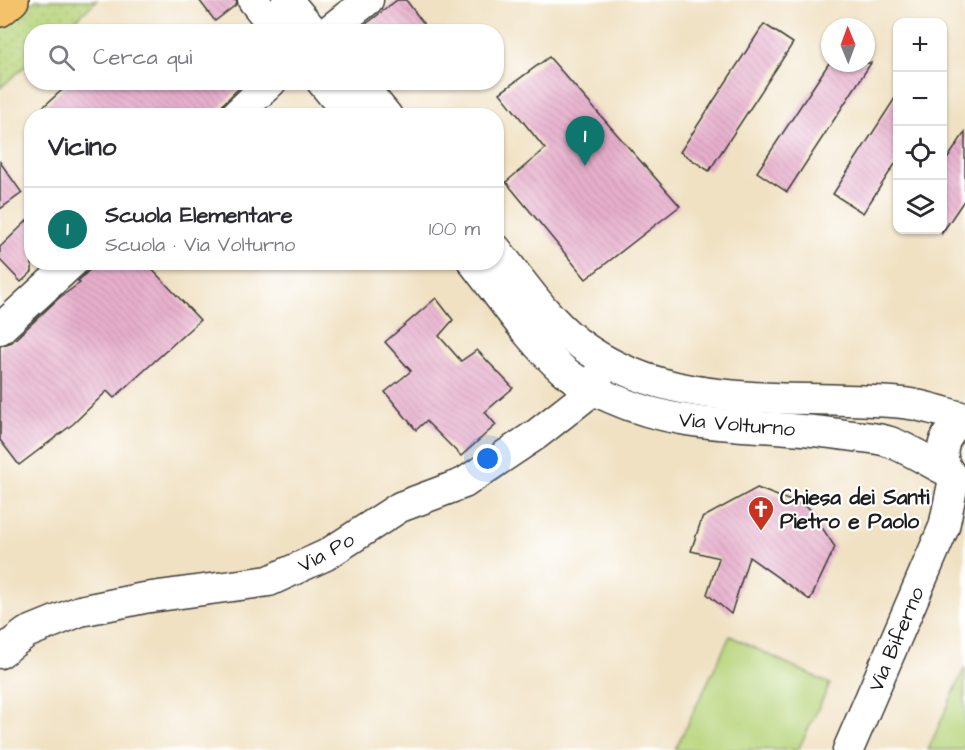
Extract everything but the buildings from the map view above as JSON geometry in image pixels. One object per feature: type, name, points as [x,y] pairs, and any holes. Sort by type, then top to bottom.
[{"type":"main road","points":[[0,10],[12,0]]},
{"type":"street","points":[[253,0],[272,24]]},
{"type":"street","points":[[287,0],[307,24]]},
{"type":"street","points":[[337,24],[368,0]]},
{"type":"street","points":[[243,108],[263,90]]},
{"type":"street","points":[[329,90],[343,108]]},
{"type":"street","points":[[365,90],[380,108]]},
{"type":"street","name":"Via Volturno","points":[[504,259],[548,314],[576,341],[604,360],[637,375],[673,387],[708,393],[778,399],[905,403],[965,419]]},
{"type":"street","points":[[0,329],[64,270]]},
{"type":"street","name":"Via Volturno","points":[[479,270],[537,344],[565,371],[593,390],[626,405],[653,414],[697,423],[768,429],[804,429],[889,442],[958,483]]},
{"type":"street","points":[[593,390],[604,360]]},
{"type":"street","name":"Via Po","points":[[0,653],[26,633],[80,611],[144,598],[269,581],[326,555],[400,507],[464,483],[537,434],[593,390]]},
{"type":"street","name":"Via Volturno","points":[[958,483],[943,461],[942,450],[944,440],[950,430],[965,419]]},
{"type":"street","name":"Via Biferno","points":[[848,750],[944,527],[958,483]]},
{"type":"green space","points":[[36,0],[97,0],[71,24],[24,24],[24,67],[0,88],[0,29]]},
{"type":"green space","points":[[730,636],[830,684],[798,750],[675,750]]},
{"type":"green space","points":[[965,667],[965,750],[928,750]]},
{"type":"place","name":"Scuola Elementare","points":[[585,166]]},
{"type":"place","name":"Chiesa dei Santi Pietro e Paolo","points":[[761,532]]}]
